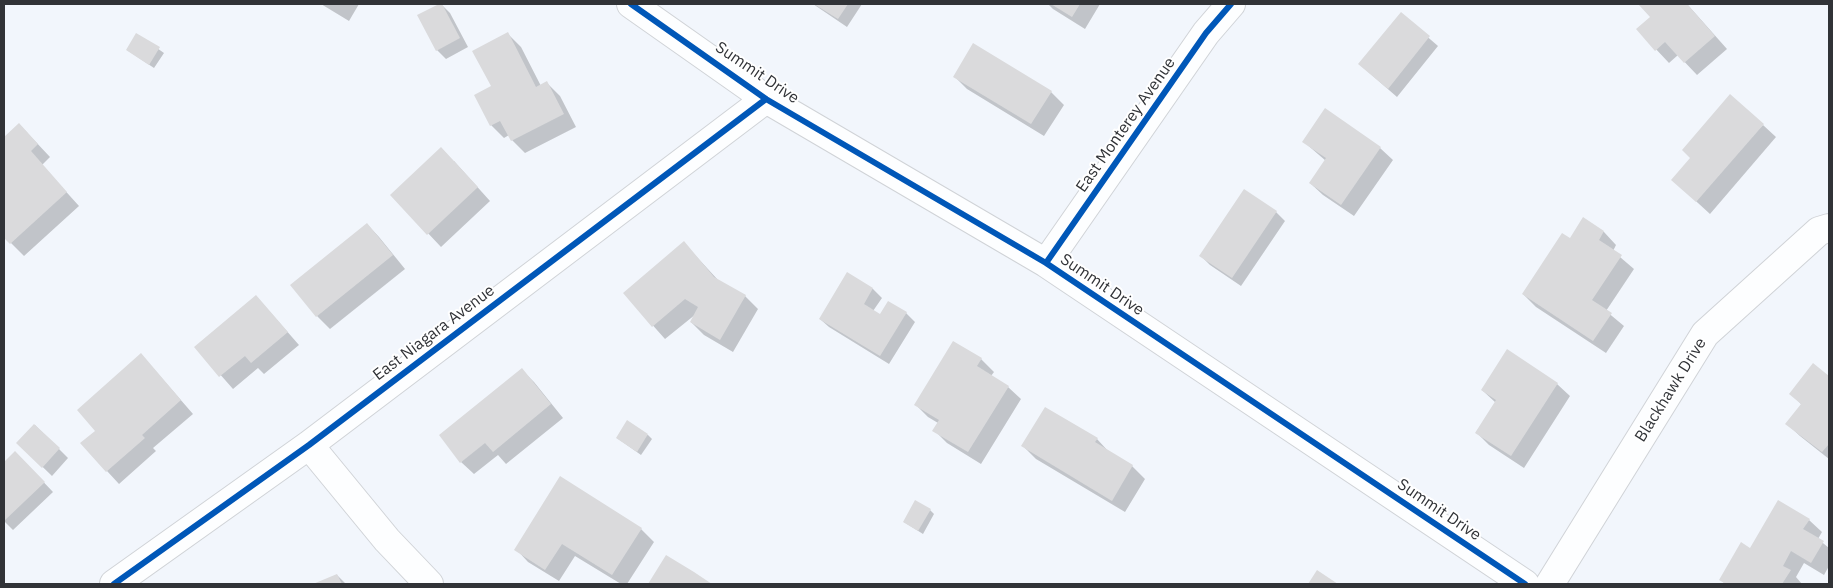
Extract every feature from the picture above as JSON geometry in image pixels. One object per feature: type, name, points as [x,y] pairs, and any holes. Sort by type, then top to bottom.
[{"type":"street","name":"Summit Drive","points":[[631,4],[766,99],[1046,264],[1525,584]]},
{"type":"street","name":"East Monterey Avenue","points":[[1046,264],[1201,41],[1231,4]]},
{"type":"street","name":"East Niagara Avenue","points":[[114,584],[309,445],[766,99]]},
{"type":"street","name":"Blackhawk Drive","points":[[1550,584],[1705,334],[1819,231],[1829,228]]},
{"type":"street","points":[[309,445],[387,540],[429,584]]},
{"type":"building","points":[[442,4],[460,38],[436,51],[417,15]]},
{"type":"building","points":[[814,4],[848,4],[838,19]]},
{"type":"building","points":[[1051,4],[1080,4],[1072,17]]},
{"type":"building","points":[[1638,4],[1687,4],[1715,36],[1684,63],[1665,42],[1655,51],[1636,29],[1650,17]]},
{"type":"building","points":[[1401,12],[1430,36],[1388,89],[1358,64]]},
{"type":"building","points":[[508,32],[536,87],[547,81],[564,114],[511,141],[500,121],[490,126],[474,95],[491,86],[472,51]]},
{"type":"building","points":[[136,33],[160,47],[149,65],[126,50]]},
{"type":"building","points":[[973,43],[1052,91],[1031,124],[953,77]]},
{"type":"building","points":[[1730,94],[1764,124],[1696,202],[1671,180],[1690,158],[1682,150]]},
{"type":"building","points":[[1325,108],[1381,147],[1341,205],[1309,183],[1326,158],[1302,142]]},
{"type":"building","points":[[19,123],[38,144],[31,151],[67,192],[10,244],[4,238],[4,137]]},
{"type":"building","points":[[441,147],[478,187],[427,235],[390,195]]},
{"type":"building","points":[[1244,189],[1277,211],[1232,278],[1199,256]]},
{"type":"building","points":[[1583,217],[1604,231],[1599,240],[1622,255],[1592,300],[1612,313],[1593,341],[1522,294],[1562,233],[1570,238]]},
{"type":"building","points":[[367,223],[393,255],[316,317],[290,285]]},
{"type":"building","points":[[684,241],[714,277],[746,295],[720,340],[690,322],[698,307],[685,299],[652,327],[623,293]]},
{"type":"building","points":[[847,272],[873,288],[864,304],[880,314],[888,301],[907,312],[880,356],[819,319]]},
{"type":"building","points":[[256,295],[288,332],[251,363],[245,356],[219,377],[194,347]]},
{"type":"building","points":[[953,341],[982,358],[977,366],[1009,386],[968,452],[932,431],[939,420],[914,405]]},
{"type":"building","points":[[1507,349],[1558,383],[1511,456],[1475,433],[1496,400],[1481,390]]},
{"type":"building","points":[[141,353],[181,400],[142,435],[145,438],[106,472],[80,443],[95,431],[77,410]]},
{"type":"building","points":[[1813,363],[1829,376],[1829,444],[1822,452],[1785,424],[1801,404],[1789,394]]},
{"type":"building","points":[[522,368],[551,404],[493,452],[485,443],[460,463],[439,435]]},
{"type":"building","points":[[1045,407],[1098,438],[1095,442],[1133,465],[1112,501],[1021,446]]},
{"type":"building","points":[[627,420],[648,434],[637,452],[616,438]]},
{"type":"building","points":[[34,424],[60,448],[42,468],[16,443]]},
{"type":"building","points":[[15,451],[45,482],[4,521],[4,462]]},
{"type":"building","points":[[560,476],[642,528],[612,575],[562,544],[545,570],[514,550]]},
{"type":"building","points":[[915,500],[931,509],[918,531],[903,522]]},
{"type":"building","points":[[1778,500],[1810,519],[1803,529],[1824,541],[1811,563],[1791,551],[1783,566],[1791,570],[1782,584],[1726,584],[1719,580],[1741,542],[1750,548]]},
{"type":"building","points":[[666,555],[694,572],[712,584],[648,584]]},
{"type":"building","points":[[1317,570],[1338,584],[1308,584]]},
{"type":"building","points":[[337,574],[342,584],[313,584]]},
{"type":"cycle path","points":[[631,4],[766,99],[1046,263],[1525,584]]},
{"type":"cycle path","points":[[1046,263],[1206,33],[1231,4]]},
{"type":"cycle path","points":[[114,584],[309,445],[766,99]]}]
